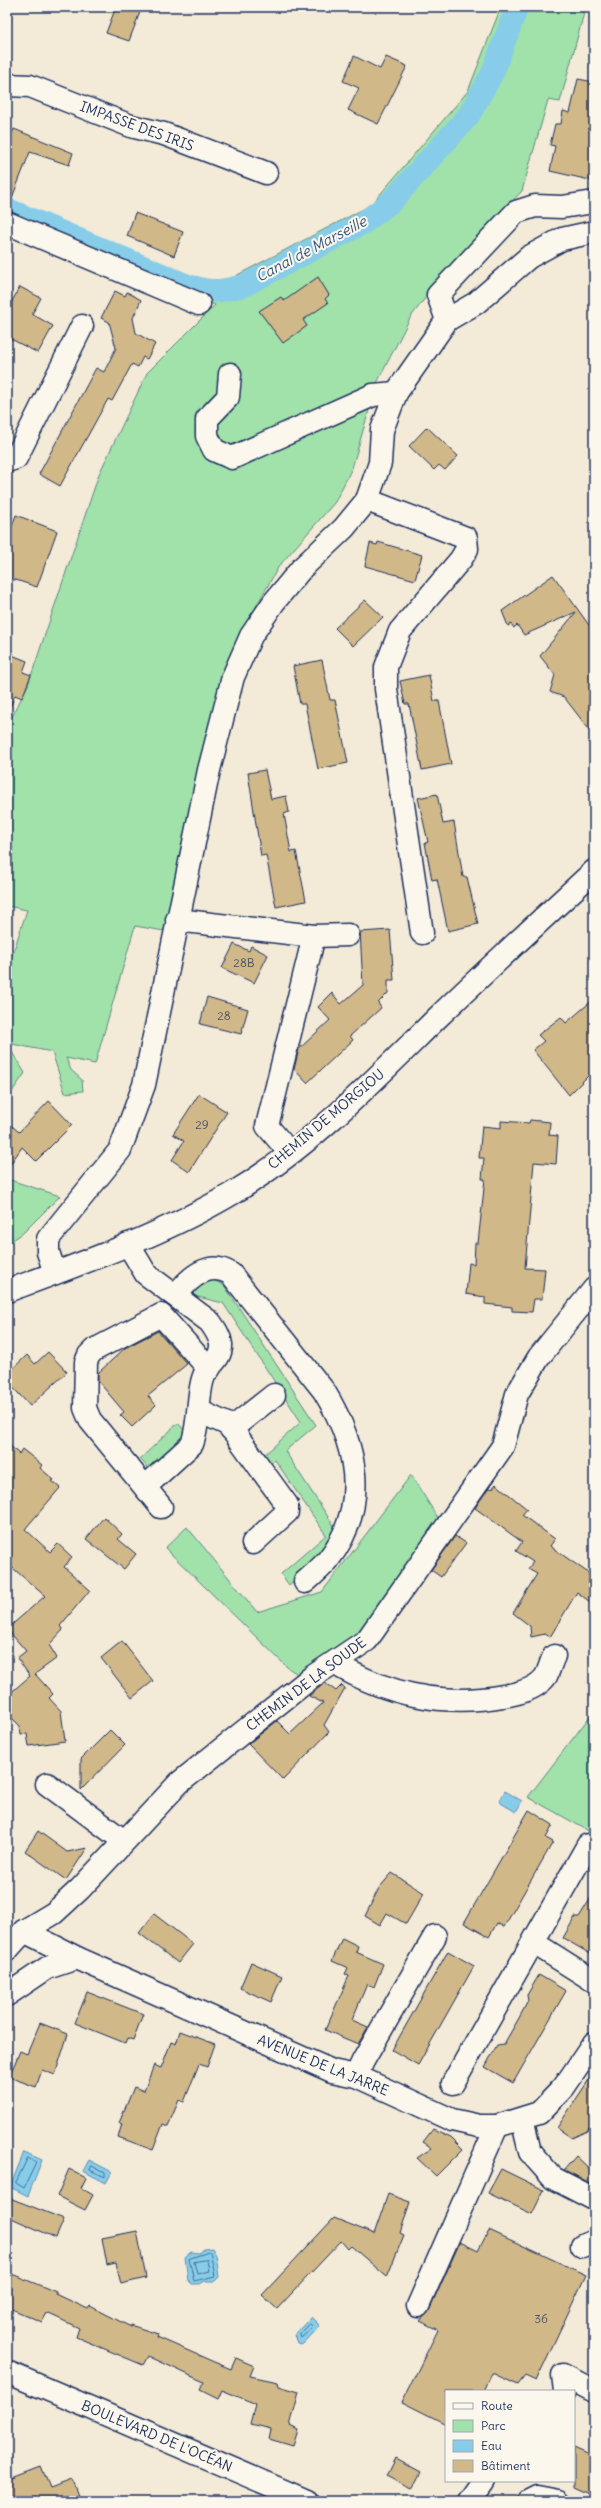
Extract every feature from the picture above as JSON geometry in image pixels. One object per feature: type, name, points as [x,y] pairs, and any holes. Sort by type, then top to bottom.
[{"type":"street","name":"IMPASSE DES IRIS","points":[[7,85],[30,86],[131,126],[164,134],[266,173]]},
{"type":"street","points":[[447,320],[438,295],[516,212],[535,206],[562,206],[594,202]]},
{"type":"street","points":[[7,223],[199,304]]},
{"type":"street","points":[[55,1273],[48,1252],[48,1239],[120,1150],[144,1085],[221,723],[233,677],[251,636],[274,602],[302,568],[344,528],[367,500],[380,463],[382,430],[396,393],[447,320],[476,303],[529,257],[562,239],[594,232]]},
{"type":"street","points":[[7,462],[16,458],[82,326]]},
{"type":"street","points":[[230,374],[228,397],[206,419],[207,436],[214,450],[232,458],[373,395],[396,393]]},
{"type":"street","points":[[367,500],[466,538],[467,549],[461,559],[400,631],[386,667],[386,689],[422,933]]},
{"type":"street","name":"CHEMIN DE MORGIOU","points":[[7,1291],[178,1223],[234,1193],[290,1153],[359,1094],[457,999],[594,871]]},
{"type":"street","points":[[178,920],[314,936],[348,935]]},
{"type":"street","points":[[290,1153],[267,1126],[314,936]]},
{"type":"street","points":[[128,1244],[146,1274],[210,1322],[218,1332],[221,1344],[220,1356],[203,1377],[199,1411],[192,1444],[145,1487]]},
{"type":"street","points":[[176,1295],[193,1275],[214,1268],[223,1269],[231,1274],[324,1392],[335,1409],[348,1443],[355,1471],[356,1486],[347,1525],[339,1543],[327,1561],[306,1582]]},
{"type":"street","name":"CHEMIN DE LA SOUDE","points":[[7,1950],[24,1931],[54,1913],[179,1783],[334,1663],[367,1640],[502,1446],[521,1388],[538,1357],[594,1289]]},
{"type":"street","points":[[161,1507],[86,1414],[86,1362],[89,1355],[94,1350],[161,1315],[209,1369]]},
{"type":"street","points":[[231,1429],[274,1395]]},
{"type":"street","points":[[199,1411],[222,1420],[231,1429],[288,1509],[287,1512],[254,1543]]},
{"type":"street","points":[[334,1663],[365,1680],[392,1690],[439,1700],[468,1702],[520,1693],[545,1677],[554,1656]]},
{"type":"street","points":[[47,1784],[124,1841]]},
{"type":"street","points":[[452,2083],[534,1943],[588,1845]]},
{"type":"street","name":"AVENUE DE LA JARRE","points":[[24,1931],[77,1958],[332,2071],[356,2076],[452,2120],[479,2126],[497,2126],[539,2113],[564,2087],[594,2043]]},
{"type":"street","points":[[356,2076],[363,2061],[435,1936]]},
{"type":"street","points":[[534,1943],[594,1981]]},
{"type":"street","points":[[7,1995],[47,1968],[77,1958]]},
{"type":"street","points":[[522,2119],[530,2152],[553,2178],[594,2199]]},
{"type":"street","points":[[418,2306],[497,2126]]},
{"type":"street","name":"BOULEVARD DE L'OCÉAN","points":[[7,2372],[307,2501]]},
{"type":"street","points":[[565,2390],[563,2375],[594,2391]]},
{"type":"street","points":[[575,2396],[594,2399]]},
{"type":"street","points":[[470,2501],[483,2482]]},
{"type":"street","points":[[530,2501],[538,2497],[559,2501]]},
{"type":"green space","points":[[501,7],[573,7],[584,13],[560,102],[548,100],[522,191],[442,276],[410,318],[377,383],[352,468],[335,502],[279,566],[241,633],[212,719],[164,931],[135,926],[95,1064],[66,1058],[71,1070],[82,1080],[83,1091],[65,1093],[52,1052],[7,1043],[7,971],[27,910],[7,906],[7,735],[12,717],[28,685],[99,474],[147,373],[215,305],[7,215],[7,200],[200,280],[228,280],[371,205],[468,91]]},
{"type":"green space","points":[[7,1044],[25,1073],[7,1099]]},
{"type":"green space","points":[[7,1179],[60,1196],[23,1233],[7,1244]]},
{"type":"green space","points":[[213,1280],[224,1285],[316,1425],[285,1451],[336,1529],[333,1545],[289,1585],[281,1574],[326,1535],[275,1460],[268,1465],[262,1457],[301,1422],[223,1303],[194,1296],[191,1289],[198,1283]]},
{"type":"green space","points":[[178,1423],[191,1438],[154,1474],[140,1459]]},
{"type":"green space","points":[[411,1475],[440,1521],[362,1632],[300,1676],[287,1667],[165,1548],[187,1527],[257,1612],[322,1592]]},
{"type":"green space","points":[[594,1711],[594,1834],[528,1797]]},
{"type":"water","points":[[505,1791],[522,1801],[516,1812],[499,1802]]},
{"type":"water","points":[[24,2152],[42,2160],[28,2196],[10,2187]]},
{"type":"water","points":[[89,2160],[112,2172],[106,2183],[83,2171]]},
{"type":"water","points":[[212,2248],[216,2255],[219,2277],[215,2281],[205,2281],[200,2284],[192,2284],[188,2280],[185,2257],[191,2252],[199,2253],[204,2249]]},
{"type":"water","points":[[311,2317],[320,2326],[303,2344],[297,2343],[294,2335]]},
{"type":"building","points":[[116,7],[127,7],[140,12],[129,41],[106,33]]},
{"type":"building","points":[[354,56],[380,69],[386,57],[407,66],[378,124],[348,110],[359,88],[343,81]]},
{"type":"building","points":[[578,79],[594,82],[594,181],[550,171],[555,146],[550,145],[555,124],[561,124],[563,111],[570,113]]},
{"type":"building","points":[[14,129],[73,153],[69,165],[30,152],[8,208],[7,144]]},
{"type":"building","points":[[135,213],[183,232],[174,256],[127,236]]},
{"type":"building","points":[[318,277],[329,295],[325,299],[328,303],[303,320],[307,326],[283,343],[259,311],[281,297],[284,301]]},
{"type":"building","points":[[20,287],[41,298],[32,314],[53,326],[38,353],[7,337],[7,310]]},
{"type":"building","points":[[115,291],[125,296],[127,292],[141,300],[133,318],[136,333],[155,344],[147,359],[143,357],[138,367],[132,364],[112,401],[108,399],[60,486],[39,474],[96,368],[104,372],[116,348],[109,322],[101,318]]},
{"type":"building","points":[[427,427],[458,456],[445,470],[439,465],[434,470],[409,446]]},
{"type":"building","points":[[16,515],[57,531],[37,587],[7,577],[7,528],[11,529]]},
{"type":"building","points":[[378,542],[422,555],[415,580],[365,566],[370,543],[377,545]]},
{"type":"building","points":[[553,575],[594,632],[594,736],[564,697],[550,692],[555,675],[540,656],[576,612],[524,635],[517,625],[514,628],[511,624],[508,626],[502,611]]},
{"type":"building","points":[[365,600],[383,617],[353,646],[335,628]]},
{"type":"building","points":[[7,653],[27,661],[23,672],[31,675],[22,698],[15,695],[9,710],[7,710]]},
{"type":"building","points":[[322,660],[330,700],[335,700],[348,763],[318,769],[305,704],[300,704],[293,666]]},
{"type":"building","points":[[429,675],[434,701],[439,701],[451,764],[422,770],[409,704],[405,704],[400,681]]},
{"type":"building","points":[[265,770],[271,799],[286,796],[289,812],[284,814],[291,852],[296,851],[306,901],[276,907],[266,855],[261,856],[248,773]]},
{"type":"building","points":[[437,794],[443,824],[454,822],[463,877],[467,877],[478,924],[448,931],[437,879],[432,880],[425,843],[428,842],[418,798]]},
{"type":"building","points":[[390,930],[394,980],[388,980],[388,993],[378,1003],[381,1008],[350,1036],[353,1040],[307,1083],[294,1069],[299,1049],[330,1020],[318,1007],[332,993],[341,1004],[363,985],[360,932]]},
{"type":"building","points":[[234,944],[249,951],[251,946],[268,955],[254,983],[222,968]]},
{"type":"building","points":[[207,997],[248,1009],[241,1034],[200,1024]]},
{"type":"building","points":[[594,999],[594,1070],[569,1095],[533,1050],[544,1041],[538,1035],[561,1017],[566,1023]]},
{"type":"building","points":[[199,1094],[227,1112],[189,1172],[172,1160],[184,1141],[173,1134]]},
{"type":"building","points":[[49,1101],[72,1125],[36,1161],[22,1147],[7,1169],[7,1122],[19,1132]]},
{"type":"building","points":[[530,1120],[550,1122],[549,1135],[558,1136],[556,1164],[534,1162],[525,1268],[545,1269],[542,1299],[534,1299],[532,1312],[512,1311],[512,1307],[485,1304],[485,1297],[466,1294],[469,1263],[474,1264],[475,1243],[478,1243],[485,1179],[482,1179],[484,1158],[479,1158],[482,1126],[501,1128],[501,1121],[529,1123]]},
{"type":"building","points":[[158,1331],[187,1364],[148,1396],[156,1405],[132,1427],[120,1415],[124,1412],[98,1381],[98,1373],[125,1348]]},
{"type":"building","points":[[48,1352],[67,1372],[30,1406],[7,1381],[7,1374],[27,1355],[35,1364]]},
{"type":"building","points":[[7,1443],[19,1454],[22,1449],[42,1465],[40,1468],[54,1480],[52,1481],[60,1488],[25,1529],[50,1552],[58,1544],[72,1557],[64,1567],[90,1590],[60,1626],[63,1630],[49,1645],[57,1658],[35,1674],[53,1694],[49,1698],[61,1711],[65,1741],[29,1746],[27,1734],[21,1735],[20,1726],[7,1713],[7,1696],[30,1676],[17,1658],[26,1651],[7,1629],[45,1596],[7,1563]]},
{"type":"building","points":[[496,1484],[527,1509],[522,1515],[555,1539],[550,1546],[594,1577],[594,1605],[577,1592],[550,1637],[545,1634],[531,1637],[530,1626],[513,1613],[537,1574],[528,1569],[533,1562],[516,1551],[522,1542],[475,1508],[489,1487],[492,1489]]},
{"type":"building","points":[[104,1517],[122,1534],[118,1539],[136,1554],[124,1569],[86,1539]]},
{"type":"building","points":[[455,1536],[466,1543],[441,1577],[431,1570]]},
{"type":"building","points":[[122,1641],[153,1681],[132,1698],[101,1658]]},
{"type":"building","points":[[325,1683],[336,1691],[342,1685],[345,1688],[324,1725],[329,1732],[283,1780],[248,1744],[277,1721],[290,1734],[323,1703],[309,1696]]},
{"type":"building","points":[[110,1730],[125,1745],[81,1790],[81,1759]]},
{"type":"building","points":[[529,1810],[553,1825],[546,1838],[553,1842],[504,1927],[497,1923],[489,1937],[464,1923]]},
{"type":"building","points":[[38,1831],[67,1852],[87,1848],[66,1880],[25,1851]]},
{"type":"building","points":[[392,1873],[424,1893],[406,1924],[387,1913],[380,1925],[365,1916],[379,1888]]},
{"type":"building","points":[[594,1893],[594,1956],[563,1938],[575,1917],[579,1917]]},
{"type":"building","points":[[154,1914],[193,1944],[178,1963],[139,1933]]},
{"type":"building","points":[[342,1938],[358,1946],[356,1952],[383,1964],[374,1987],[367,1984],[352,2020],[368,2027],[358,2044],[325,2030],[349,1976],[345,1974],[348,1968],[332,1961]]},
{"type":"building","points":[[448,1951],[474,1966],[418,2065],[392,2050]]},
{"type":"building","points":[[251,1962],[282,1976],[271,2002],[240,1988]]},
{"type":"building","points":[[539,1975],[566,1991],[513,2083],[485,2067],[497,2045],[504,2044],[528,2001],[527,1995]]},
{"type":"building","points":[[87,1992],[143,2014],[133,2040],[127,2038],[125,2043],[75,2023]]},
{"type":"building","points":[[40,2023],[68,2034],[55,2075],[42,2070],[36,2087],[9,2077],[20,2051],[27,2054]]},
{"type":"building","points":[[180,2031],[215,2044],[207,2067],[199,2064],[184,2102],[179,2100],[168,2126],[163,2124],[153,2150],[118,2137],[122,2124],[119,2123],[134,2087],[144,2091],[154,2065],[161,2068],[171,2042],[176,2044]]},
{"type":"building","points":[[594,2072],[594,2119],[587,2131],[572,2138],[557,2128]]},
{"type":"building","points":[[433,2129],[451,2137],[463,2149],[436,2176],[417,2158],[432,2148],[423,2142]]},
{"type":"building","points":[[576,2156],[594,2173],[594,2185],[564,2170]]},
{"type":"building","points":[[69,2169],[86,2178],[81,2188],[93,2195],[85,2210],[57,2196]]},
{"type":"building","points":[[501,2169],[544,2190],[532,2214],[488,2193]]},
{"type":"building","points":[[388,2194],[410,2202],[400,2233],[404,2235],[387,2277],[351,2246],[348,2249],[341,2241],[277,2309],[262,2295],[334,2218],[374,2234]]},
{"type":"building","points":[[7,2197],[64,2219],[56,2238],[7,2216]]},
{"type":"building","points":[[489,2230],[586,2275],[536,2381],[525,2376],[518,2385],[492,2373],[484,2390],[445,2390],[445,2424],[402,2402],[438,2330],[420,2321],[429,2311],[460,2242],[478,2251]]},
{"type":"building","points":[[137,2231],[146,2278],[121,2284],[116,2263],[107,2265],[102,2238]]},
{"type":"building","points":[[7,2272],[56,2292],[56,2294],[88,2309],[90,2306],[131,2327],[130,2325],[158,2334],[157,2337],[231,2369],[236,2358],[254,2366],[250,2376],[278,2382],[279,2386],[299,2392],[290,2426],[298,2430],[293,2446],[269,2439],[271,2429],[251,2424],[256,2404],[222,2390],[218,2399],[200,2390],[204,2382],[148,2356],[143,2365],[76,2337],[79,2328],[47,2313],[42,2322],[7,2307]]},
{"type":"building","points":[[575,2448],[594,2457],[594,2495],[574,2486]]},
{"type":"building","points":[[395,2458],[421,2472],[412,2489],[386,2476]]},
{"type":"building","points":[[41,2466],[50,2488],[72,2480],[80,2501],[7,2501],[7,2479]]},
{"type":"waterway","name":"Canal de Marseille","points":[[7,209],[189,286],[218,291],[243,286],[363,223],[391,202],[469,115],[493,72],[517,7]]}]
